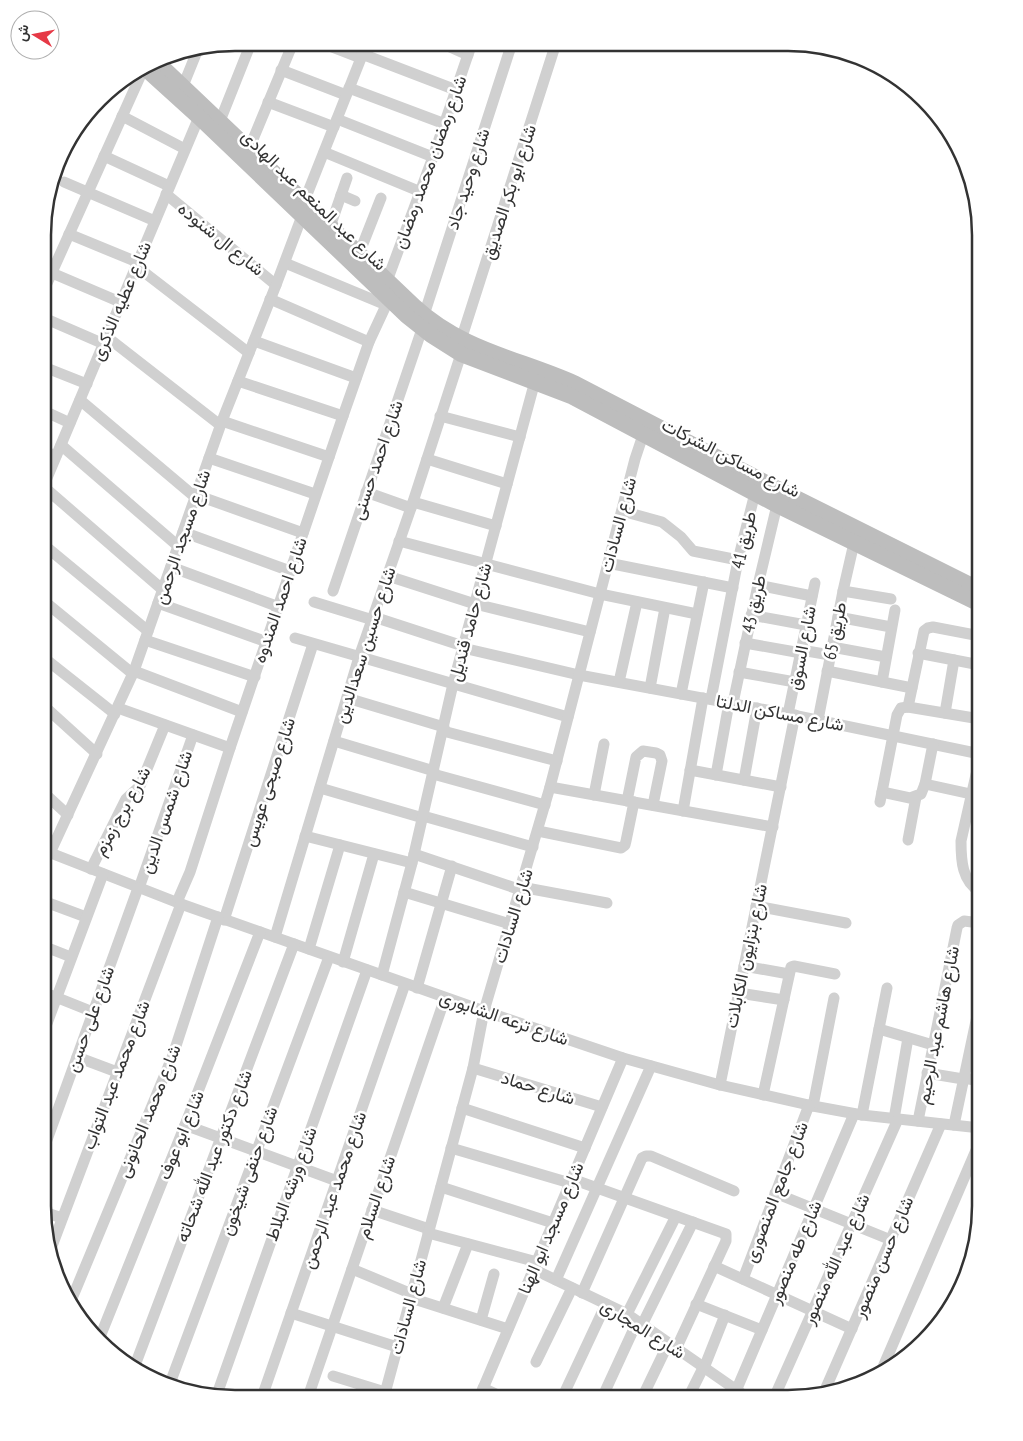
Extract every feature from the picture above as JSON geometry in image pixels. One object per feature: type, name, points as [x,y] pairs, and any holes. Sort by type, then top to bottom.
[{"type":"street","points":[[220,121],[247,51]]},
{"type":"street","points":[[249,149],[289,51]]},
{"type":"street","points":[[347,51],[456,90]]},
{"type":"street","name":"شارع مسجد الرحمن","points":[[51,844],[68,815],[134,673],[221,423],[285,263],[324,152],[364,51]]},
{"type":"street","points":[[459,51],[468,55]]},
{"type":"street","name":"شارع رمضان محمد رمضان","points":[[387,281],[445,124],[469,51]]},
{"type":"street","name":"شارع وحيد جاد","points":[[423,322],[509,51]]},
{"type":"street","name":"شارع ابو بكر الصديق","points":[[461,347],[554,51]]},
{"type":"street","points":[[182,86],[195,56]]},
{"type":"street","name":"شارع عبد المنعم عبد الهادى","points":[[162,67],[249,149],[388,302],[423,322],[437,326],[461,347]]},
{"type":"street","points":[[281,70],[445,124]]},
{"type":"street","name":"شارع عبد المنعم عبد الهادى","points":[[150,72],[303,209],[330,227],[387,281],[423,322]]},
{"type":"street","points":[[120,302],[52,273],[139,78]]},
{"type":"street","points":[[268,102],[336,123],[433,157]]},
{"type":"street","points":[[122,116],[185,149]]},
{"type":"street","name":"شارع عطيه الذكرى","points":[[51,469],[199,117]]},
{"type":"street","points":[[324,152],[420,192]]},
{"type":"street","name":"شارع ال شنوده","points":[[104,156],[168,190],[276,285]]},
{"type":"street","points":[[330,227],[347,178]]},
{"type":"street","points":[[64,182],[155,221]]},
{"type":"street","points":[[341,195],[355,201]]},
{"type":"street","points":[[359,254],[381,198]]},
{"type":"street","points":[[69,234],[136,264],[249,353]]},
{"type":"street","points":[[285,263],[388,302]]},
{"type":"street","points":[[270,300],[369,342]]},
{"type":"street","name":"شارع احمد المندوه","points":[[179,903],[315,494],[369,342],[388,302]]},
{"type":"street","points":[[51,321],[105,340],[221,423],[328,457]]},
{"type":"street","name":"شارع احمد حسنى","points":[[333,591],[423,322]]},
{"type":"street","points":[[254,341],[356,378]]},
{"type":"street","name":"شارع مساكن الشركات","points":[[461,347],[535,382],[571,396],[777,505],[854,543],[972,587]]},
{"type":"street","name":"شارع مساكن الشركات","points":[[461,347],[479,348],[543,370],[576,384],[770,485],[972,599]]},
{"type":"street","name":"شارع حسين سعدالدين","points":[[275,937],[346,698],[412,505],[461,347]]},
{"type":"street","points":[[51,370],[87,384]]},
{"type":"street","points":[[238,381],[343,416]]},
{"type":"street","name":"شارع حامد قنديل","points":[[382,975],[413,858],[453,684],[535,382]]},
{"type":"street","points":[[80,400],[196,496],[303,533]]},
{"type":"street","points":[[51,414],[70,423]]},
{"type":"street","points":[[440,416],[520,437]]},
{"type":"street","name":"شارع السادات","points":[[385,1390],[473,1068],[484,1011],[538,831],[643,435]]},
{"type":"street","points":[[51,451],[59,450],[178,546]]},
{"type":"street","points":[[209,458],[315,494]]},
{"type":"street","points":[[426,459],[506,484]]},
{"type":"street","points":[[51,492],[163,590]]},
{"type":"street","points":[[366,492],[496,526]]},
{"type":"street","name":"طريق 41","points":[[683,811],[690,770],[755,493]]},
{"type":"street","name":"طريق 43","points":[[716,775],[777,505]]},
{"type":"street","points":[[622,511],[654,518],[662,522],[681,537],[693,551],[738,560]]},
{"type":"street","points":[[183,532],[290,571]]},
{"type":"street","points":[[399,541],[600,594],[697,614]]},
{"type":"street","name":"طريق 65","points":[[818,720],[854,543]]},
{"type":"street","points":[[51,551],[147,636],[254,677]]},
{"type":"street","points":[[608,562],[733,588]]},
{"type":"street","points":[[171,567],[279,607]]},
{"type":"street","points":[[388,576],[474,604],[590,632]]},
{"type":"street","points":[[681,694],[704,582]]},
{"type":"street","name":"شارع السوق","points":[[773,827],[781,787],[795,682],[815,583]]},
{"type":"street","points":[[758,585],[812,596]]},
{"type":"street","points":[[843,591],[893,604],[892,627],[882,682]]},
{"type":"street","name":"شارع مساكن الدلتا","points":[[314,602],[373,618],[463,647],[579,675],[792,714],[972,754]]},
{"type":"street","points":[[619,682],[637,602]]},
{"type":"street","points":[[158,603],[267,642]]},
{"type":"street","points":[[51,608],[134,673],[242,712]]},
{"type":"street","points":[[650,688],[665,608]]},
{"type":"street","points":[[751,615],[806,626]]},
{"type":"street","points":[[838,617],[892,627]]},
{"type":"street","points":[[908,707],[924,631],[934,627],[972,634]]},
{"type":"street","points":[[295,638],[568,718]]},
{"type":"street","name":"شارع صبحى عويس","points":[[221,918],[313,644]]},
{"type":"street","points":[[745,644],[801,651],[831,651],[886,657]]},
{"type":"street","points":[[918,654],[972,663]]},
{"type":"street","points":[[945,713],[954,660]]},
{"type":"street","points":[[51,662],[116,711],[164,725],[230,748]]},
{"type":"street","points":[[827,671],[912,688]]},
{"type":"street","points":[[739,672],[795,682]]},
{"type":"street","points":[[346,698],[443,729],[557,761]]},
{"type":"street","points":[[933,744],[925,784],[921,794],[910,798],[881,797],[898,711],[901,708],[908,707],[972,718]]},
{"type":"street","points":[[744,780],[757,708]]},
{"type":"street","points":[[51,712],[97,754]]},
{"type":"street","name":"شارع برج زمزم","points":[[91,869],[126,799],[140,786],[164,725]]},
{"type":"street","name":"شارع شمس الدين","points":[[139,888],[193,735]]},
{"type":"street","points":[[334,741],[545,805]]},
{"type":"street","points":[[594,795],[604,744]]},
{"type":"street","points":[[538,831],[617,848],[625,846],[634,761],[643,751],[656,753],[660,756],[661,765],[653,805]]},
{"type":"street","points":[[690,770],[781,787]]},
{"type":"street","points":[[925,784],[972,794]]},
{"type":"street","points":[[550,787],[773,827]]},
{"type":"street","points":[[320,788],[533,847]]},
{"type":"street","points":[[908,840],[916,797]]},
{"type":"street","points":[[51,799],[68,815]]},
{"type":"street","points":[[972,807],[961,841],[962,868],[972,884]]},
{"type":"street","name":"شارع بنزايون الكابلات","points":[[720,1085],[773,827]]},
{"type":"street","points":[[305,836],[374,854],[413,858],[452,866],[521,889],[607,903]]},
{"type":"street","points":[[309,949],[340,845]]},
{"type":"street","name":"شارع ترعه الشابورى","points":[[51,853],[179,903],[343,962],[623,1058],[720,1085],[811,1106],[896,1119],[972,1127]]},
{"type":"street","points":[[343,962],[374,854]]},
{"type":"street","points":[[417,988],[452,866]]},
{"type":"street","points":[[51,1011],[102,874]]},
{"type":"street","name":"شارع على حسن","points":[[51,1128],[139,888]]},
{"type":"street","points":[[404,892],[510,924]]},
{"type":"street","points":[[460,909],[464,898]]},
{"type":"street","name":"شارع محمد عبد التواب","points":[[54,1235],[62,1218],[179,903]]},
{"type":"street","points":[[51,904],[86,917]]},
{"type":"street","points":[[756,906],[846,922]]},
{"type":"street","name":"شارع محمد الحانونى","points":[[74,1294],[173,1055],[221,918]]},
{"type":"street","name":"شارع هاشم عبد الرحيم","points":[[918,1121],[957,928],[961,923],[972,922]]},
{"type":"street","name":"شارع ابو عوف","points":[[102,1332],[260,932]]},
{"type":"street","name":"شارع دكتور عبد الله شحاته","points":[[137,1361],[294,944]]},
{"type":"street","points":[[51,949],[71,957]]},
{"type":"street","name":"شارع حنفى شيخون","points":[[172,1378],[329,956]]},
{"type":"street","points":[[744,966],[789,974]]},
{"type":"street","points":[[763,1095],[789,974],[793,966],[835,974]]},
{"type":"street","name":"شارع ورشه البلاط","points":[[219,1389],[367,970]]},
{"type":"street","name":"شارع محمد عبد الرحمن","points":[[266,1390],[405,984]]},
{"type":"street","name":"شارع طه منصور","points":[[737,1390],[814,1208],[858,1114],[887,988]]},
{"type":"street","points":[[739,993],[784,1000]]},
{"type":"street","points":[[51,995],[93,1012]]},
{"type":"street","name":"شارع السلام","points":[[310,1390],[445,998]]},
{"type":"street","name":"شارع جامع المنصورى","points":[[743,1279],[775,1193],[811,1106],[834,998]]},
{"type":"street","points":[[879,1029],[933,1045]]},
{"type":"street","name":"شارع عبد الله منصور","points":[[778,1390],[852,1224],[896,1119],[908,1038]]},
{"type":"street","points":[[954,1125],[972,1040]]},
{"type":"street","points":[[77,1056],[117,1072]]},
{"type":"street","name":"شارع مسجد ابو الهنا","points":[[482,1390],[623,1058]]},
{"type":"street","points":[[556,1280],[651,1066]]},
{"type":"street","name":"شارع حماد","points":[[473,1068],[602,1107]]},
{"type":"street","points":[[928,1073],[972,1080]]},
{"type":"street","points":[[462,1108],[585,1148]]},
{"type":"street","name":"شارع حسن منصور","points":[[827,1385],[941,1124]]},
{"type":"street","points":[[185,1125],[337,1181]]},
{"type":"street","points":[[451,1148],[597,1188],[726,1234],[726,1239],[696,1304],[647,1390]]},
{"type":"street","points":[[536,1362],[577,1291],[642,1158],[651,1156],[734,1191]]},
{"type":"street","points":[[885,1362],[972,1160]]},
{"type":"street","points":[[441,1187],[553,1223]]},
{"type":"street","points":[[775,1193],[891,1240]]},
{"type":"street","name":"شارع المجارى","points":[[372,1210],[535,1266],[577,1291],[627,1314],[703,1368],[729,1390]]},
{"type":"street","points":[[52,1215],[62,1218]]},
{"type":"street","points":[[627,1314],[676,1216]]},
{"type":"street","points":[[606,1390],[693,1222]]},
{"type":"street","points":[[443,1308],[468,1244]]},
{"type":"street","points":[[714,1266],[852,1329]]},
{"type":"street","points":[[352,1269],[411,1296],[508,1329]]},
{"type":"street","points":[[481,1320],[494,1274]]},
{"type":"street","points":[[566,1390],[606,1304]]},
{"type":"street","points":[[696,1304],[762,1330]]},
{"type":"street","points":[[291,1313],[397,1347]]},
{"type":"street","points":[[692,1390],[726,1315]]},
{"type":"street","points":[[333,1376],[371,1390]]}]
